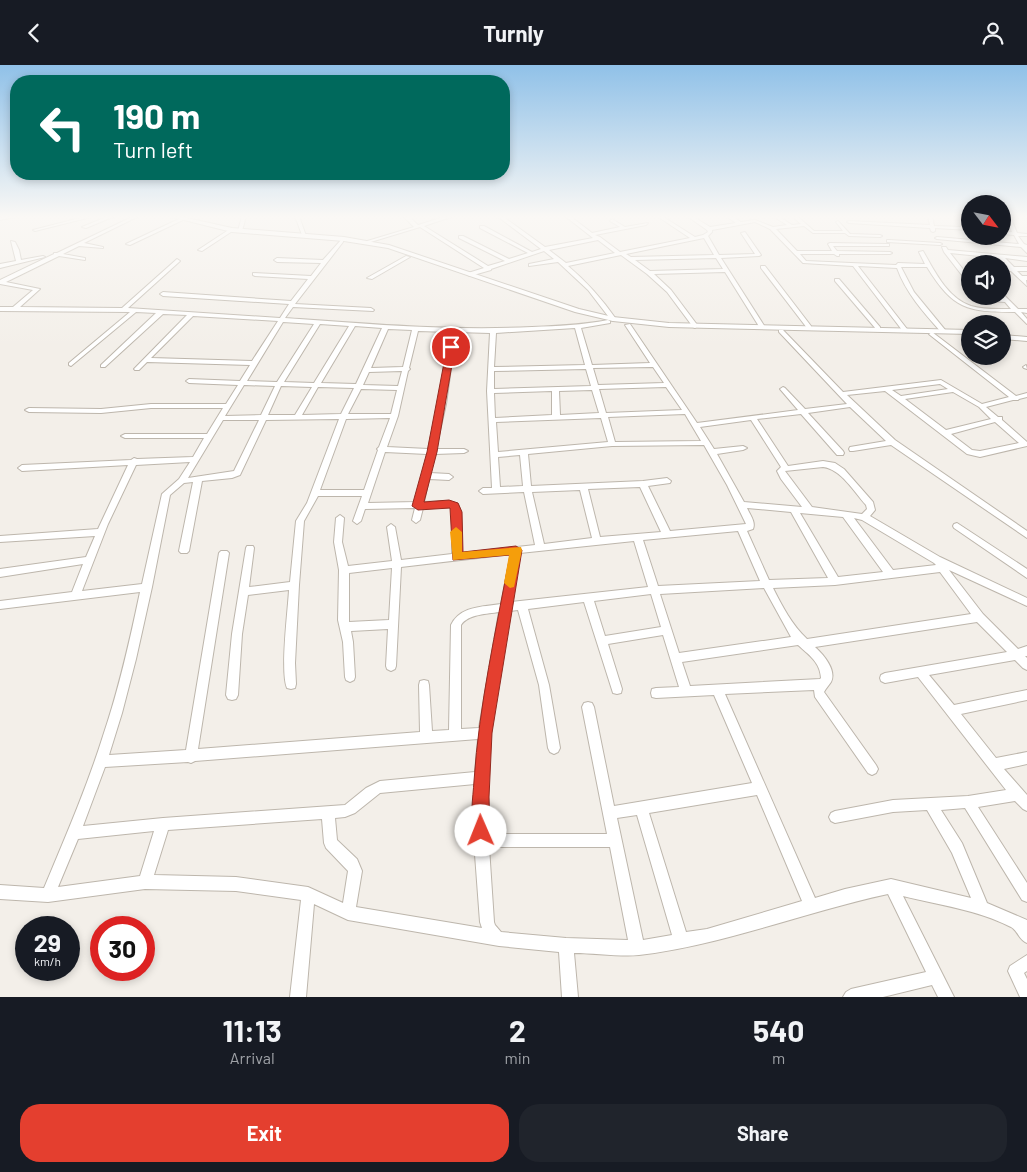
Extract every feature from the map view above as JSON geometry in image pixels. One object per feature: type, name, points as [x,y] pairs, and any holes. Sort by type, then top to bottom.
[{"type":"street","points":[[0,266],[31,259]]},
{"type":"street","points":[[0,282],[45,259]]},
{"type":"street","points":[[48,895],[100,761],[119,703],[147,587],[166,493],[182,481],[208,436],[292,304],[326,259]]},
{"type":"street","points":[[370,278],[403,259]]},
{"type":"street","points":[[415,259],[570,313],[611,320],[650,325],[781,331],[961,334]]},
{"type":"street","points":[[426,259],[576,311],[628,325],[904,329],[961,333]]},
{"type":"street","points":[[474,259],[489,269]]},
{"type":"street","points":[[470,274],[513,259]]},
{"type":"street","points":[[565,265],[592,259]]},
{"type":"street","points":[[630,259],[649,273],[669,291],[695,326]]},
{"type":"street","points":[[718,259],[762,327]]},
{"type":"street","points":[[803,259],[807,263],[898,267],[901,264],[930,266]]},
{"type":"street","points":[[841,259],[844,264]]},
{"type":"street","points":[[870,259],[874,265]]},
{"type":"street","points":[[926,259],[951,294],[966,305],[1027,311]]},
{"type":"street","points":[[953,259],[961,270]]},
{"type":"street","points":[[277,260],[324,262]]},
{"type":"street","points":[[531,265],[559,260],[597,296],[611,320]]},
{"type":"street","points":[[124,309],[177,261]]},
{"type":"street","points":[[854,264],[904,329]]},
{"type":"street","points":[[763,267],[810,327]]},
{"type":"street","points":[[898,267],[930,316],[943,331]]},
{"type":"street","points":[[1013,269],[1027,269]]},
{"type":"street","points":[[1013,269],[1024,278],[1027,284]]},
{"type":"street","points":[[649,273],[725,271]]},
{"type":"street","points":[[255,274],[312,279]]},
{"type":"street","points":[[837,280],[878,329]]},
{"type":"street","points":[[0,282],[38,289],[15,309]]},
{"type":"street","points":[[163,294],[371,310]]},
{"type":"street","points":[[1011,305],[1027,322]]},
{"type":"street","points":[[0,309],[124,309],[317,324],[453,331],[576,327],[611,320]]},
{"type":"street","points":[[71,364],[135,310]]},
{"type":"street","points":[[103,366],[161,312]]},
{"type":"street","points":[[137,369],[191,314]]},
{"type":"street","points":[[182,481],[235,475],[280,383],[317,324]]},
{"type":"street","points":[[344,570],[540,547],[741,528],[750,525],[741,505],[696,425],[652,365],[628,325]]},
{"type":"street","points":[[297,417],[352,326]]},
{"type":"street","points":[[576,327],[612,444]]},
{"type":"street","points":[[291,684],[290,663],[294,585],[300,521],[314,493],[343,417],[386,328]]},
{"type":"street","points":[[357,521],[394,416],[407,369],[415,329]]},
{"type":"street","points":[[416,520],[448,372],[453,331]]},
{"type":"street","points":[[493,331],[490,391],[496,490]]},
{"type":"street","points":[[781,331],[841,394],[892,442],[1027,535]]},
{"type":"street","points":[[932,334],[1016,399]]},
{"type":"street","points":[[1011,336],[1027,337]]},
{"type":"street","points":[[145,360],[254,363]]},
{"type":"street","points":[[491,369],[652,365]]},
{"type":"street","points":[[367,370],[407,369]]},
{"type":"street","points":[[189,381],[401,388]]},
{"type":"street","points":[[841,394],[941,382],[982,406],[1026,444]]},
{"type":"street","points":[[490,391],[668,385]]},
{"type":"street","points":[[555,388],[556,417]]},
{"type":"street","points":[[783,389],[805,411],[840,453]]},
{"type":"street","points":[[887,389],[966,450],[974,454],[1026,444]]},
{"type":"street","points":[[901,398],[955,389]]},
{"type":"street","points":[[982,406],[1027,395]]},
{"type":"street","points":[[696,425],[852,405]]},
{"type":"street","points":[[29,410],[100,411],[151,406],[227,406]]},
{"type":"street","points":[[492,420],[687,412]]},
{"type":"street","points":[[220,418],[394,416]]},
{"type":"street","points":[[752,417],[786,468]]},
{"type":"street","points":[[945,433],[998,419]]},
{"type":"street","points":[[125,436],[208,436]]},
{"type":"street","points":[[853,449],[892,442]]},
{"type":"street","points":[[494,455],[612,444],[705,443]]},
{"type":"street","points":[[712,452],[743,448]]},
{"type":"street","points":[[381,449],[432,452],[464,451]]},
{"type":"street","points":[[524,452],[527,489],[540,547]]},
{"type":"street","points":[[22,468],[195,459]]},
{"type":"street","points":[[75,596],[101,532],[134,461]]},
{"type":"street","points":[[809,511],[782,473],[786,468],[823,463],[836,467],[870,504],[871,511],[864,517]]},
{"type":"street","points":[[426,476],[449,477]]},
{"type":"street","points":[[184,551],[198,480]]},
{"type":"street","points":[[483,491],[583,485],[643,484],[667,481]]},
{"type":"street","points":[[643,484],[667,535]]},
{"type":"street","points":[[583,485],[597,541]]},
{"type":"street","points":[[314,493],[367,493]]},
{"type":"street","points":[[362,506],[449,504],[455,506],[457,512],[457,557]]},
{"type":"street","points":[[741,505],[864,517],[940,564],[1027,602]]},
{"type":"street","points":[[794,510],[835,581]]},
{"type":"street","points":[[846,514],[890,574]]},
{"type":"street","points":[[340,518],[338,542],[344,570],[345,627],[350,677]]},
{"type":"street","points":[[957,526],[1027,574]]},
{"type":"street","points":[[391,527],[397,565],[391,666]]},
{"type":"street","points":[[741,528],[768,585],[792,629],[815,653],[825,667],[828,679],[819,689],[819,693],[872,769]]},
{"type":"street","points":[[0,539],[101,532]]},
{"type":"street","points":[[638,539],[656,590],[686,691]]},
{"type":"street","points":[[232,695],[237,634],[250,548]]},
{"type":"street","points":[[499,939],[493,935],[487,925],[481,841],[481,777],[484,733],[516,550]]},
{"type":"street","points":[[191,757],[224,553]]},
{"type":"street","points":[[0,573],[90,560]]},
{"type":"street","points":[[455,735],[457,622],[467,614],[506,607],[656,590],[835,581],[890,574],[940,564]]},
{"type":"street","points":[[940,564],[979,617],[1027,665]]},
{"type":"street","points":[[244,592],[294,585]]},
{"type":"street","points":[[0,605],[147,587]]},
{"type":"street","points":[[588,598],[617,689]]},
{"type":"street","points":[[522,605],[544,685],[554,748]]},
{"type":"street","points":[[675,658],[979,617]]},
{"type":"street","points":[[345,627],[393,624]]},
{"type":"street","points":[[602,641],[667,630]]},
{"type":"street","points":[[885,678],[1016,655],[1027,651]]},
{"type":"street","points":[[920,672],[954,710],[992,765],[1027,805]]},
{"type":"street","points":[[656,693],[823,684]]},
{"type":"street","points":[[424,685],[426,737]]},
{"type":"street","points":[[717,689],[811,906]]},
{"type":"street","points":[[954,710],[1027,695]]},
{"type":"street","points":[[588,707],[638,948]]},
{"type":"street","points":[[100,761],[191,757],[484,733]]},
{"type":"street","points":[[992,765],[1027,758]]},
{"type":"street","points":[[73,833],[163,824],[351,810],[370,791],[380,787],[481,777]]},
{"type":"street","points":[[610,813],[760,788]]},
{"type":"street","points":[[835,817],[894,806],[968,802],[1017,794]]},
{"type":"street","points":[[968,802],[1027,895]]},
{"type":"street","points":[[930,803],[957,848],[982,908]]},
{"type":"street","points":[[641,809],[682,941]]},
{"type":"street","points":[[328,812],[331,843],[352,864],[355,871],[348,913]]},
{"type":"street","points":[[145,883],[163,824]]},
{"type":"street","points":[[481,841],[615,840]]},
{"type":"street","points":[[0,892],[48,895],[145,883],[236,884],[308,894],[348,913],[499,939],[566,945],[638,948],[707,936],[874,888],[890,886],[982,908],[1024,929]]},
{"type":"street","points":[[890,886],[946,997]]},
{"type":"street","points":[[298,997],[308,894]]},
{"type":"street","points":[[566,945],[570,997]]},
{"type":"street","points":[[1027,962],[1015,971],[1027,995]]},
{"type":"street","points":[[851,997],[887,993],[936,977]]},
{"type":"slow traffic","points":[[456,532],[457,557],[516,550],[510,583]]},
{"type":"route","points":[[451,347],[442,404],[418,506],[452,504],[455,506],[457,512],[457,557],[516,550],[484,733],[481,777],[481,831]]}]
